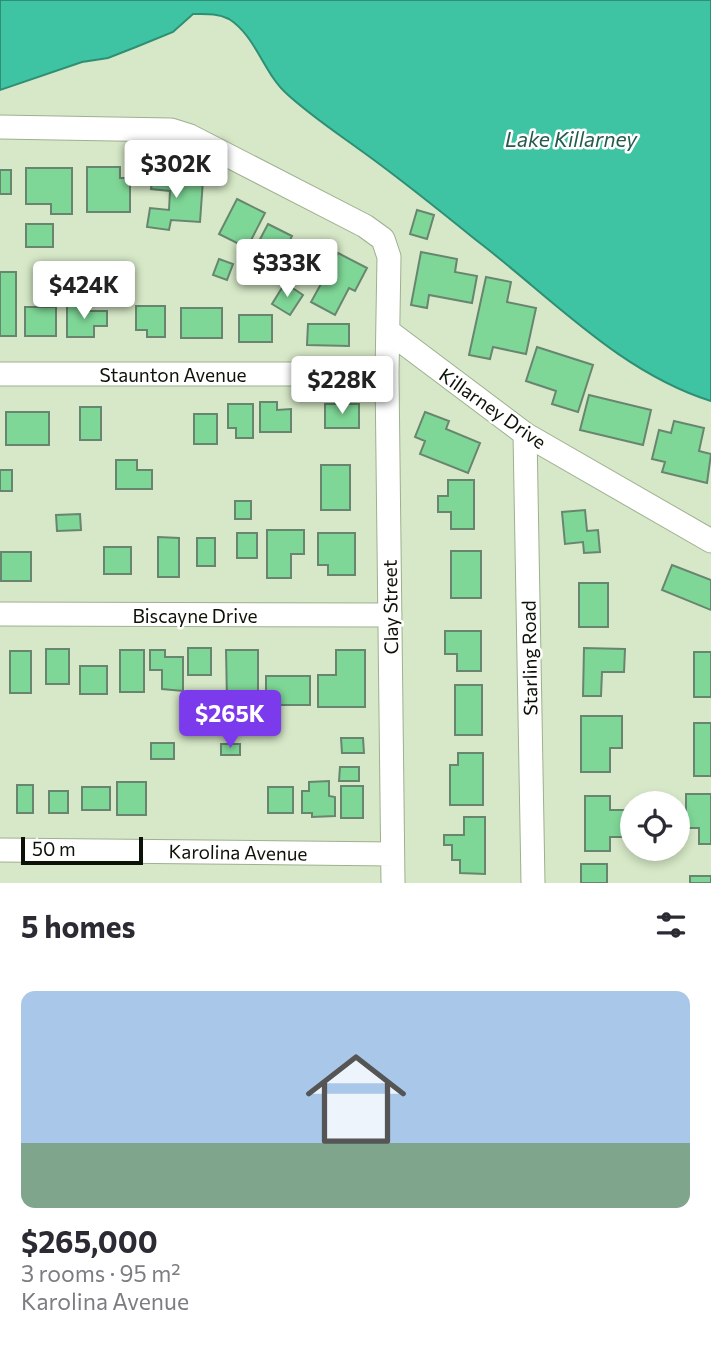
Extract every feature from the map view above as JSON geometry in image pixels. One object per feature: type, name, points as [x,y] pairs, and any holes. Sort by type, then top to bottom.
[{"type":"street","points":[[0,127],[171,130],[190,136],[365,226],[383,239],[389,257],[388,331]]},
{"type":"street","name":"Clay Street","points":[[388,331],[393,883]]},
{"type":"street","name":"Killarney Drive","points":[[388,331],[525,434],[711,541]]},
{"type":"street","name":"Staunton Avenue","points":[[0,374],[387,374]]},
{"type":"street","name":"Starling Road","points":[[525,434],[533,883]]},
{"type":"street","name":"Biscayne Drive","points":[[0,614],[390,615]]},
{"type":"street","name":"Karolina Avenue","points":[[0,850],[392,854]]},
{"type":"water","name":"Lake Killarney","points":[[0,0],[711,0],[711,401],[646,372],[616,352],[420,195],[305,110],[279,86],[246,35],[229,19],[216,15],[193,14],[173,32],[136,47],[0,90]]},
{"type":"building","points":[[87,167],[120,167],[120,178],[130,178],[130,212],[87,212]]},
{"type":"building","points":[[26,168],[72,168],[72,214],[51,214],[51,204],[26,204]]},
{"type":"building","points":[[154,169],[176,171],[176,179],[203,180],[200,222],[171,220],[169,230],[147,227],[150,208],[169,210],[170,191],[151,189]]},
{"type":"building","points":[[0,170],[11,170],[11,194],[0,194]]},
{"type":"building","points":[[237,199],[265,213],[247,248],[219,234]]},
{"type":"building","points":[[417,210],[434,215],[427,239],[410,234]]},
{"type":"building","points":[[26,224],[53,224],[53,247],[26,247]]},
{"type":"building","points":[[268,224],[292,236],[269,281],[245,268]]},
{"type":"building","points":[[421,252],[457,259],[455,272],[477,276],[472,303],[429,295],[427,308],[411,305]]},
{"type":"building","points":[[338,253],[367,268],[355,291],[349,288],[335,315],[311,302]]},
{"type":"building","points":[[219,259],[233,264],[227,280],[213,275]]},
{"type":"building","points":[[0,272],[16,272],[16,336],[0,336]]},
{"type":"building","points":[[486,277],[511,282],[507,302],[536,308],[526,354],[493,347],[490,359],[469,355]]},
{"type":"building","points":[[285,283],[303,295],[290,315],[272,304]]},
{"type":"building","points":[[67,305],[85,305],[85,311],[107,311],[107,326],[94,326],[94,337],[67,337]]},
{"type":"building","points":[[136,306],[165,306],[165,337],[147,337],[147,330],[136,330]]},
{"type":"building","points":[[25,307],[56,307],[56,336],[25,336]]},
{"type":"building","points":[[181,308],[222,308],[222,338],[181,338]]},
{"type":"building","points":[[239,315],[272,315],[272,342],[239,342]]},
{"type":"building","points":[[308,324],[349,324],[349,346],[307,345]]},
{"type":"building","points":[[537,347],[593,365],[578,412],[552,404],[556,391],[526,381]]},
{"type":"building","points":[[589,395],[651,410],[643,445],[580,430]]},
{"type":"building","points":[[260,402],[277,402],[277,410],[291,409],[291,432],[260,432]]},
{"type":"building","points":[[228,404],[253,404],[253,438],[236,438],[236,428],[228,428]]},
{"type":"building","points":[[325,404],[359,404],[359,428],[325,428]]},
{"type":"building","points":[[80,407],[101,407],[101,440],[80,440]]},
{"type":"building","points":[[6,412],[49,412],[49,445],[6,445]]},
{"type":"building","points":[[425,412],[449,421],[446,429],[480,443],[468,473],[420,454],[425,441],[415,437]]},
{"type":"building","points":[[194,414],[217,414],[217,444],[194,444]]},
{"type":"building","points":[[674,421],[704,428],[699,451],[711,454],[707,483],[662,472],[665,462],[652,459],[659,430],[671,433]]},
{"type":"building","points":[[116,460],[137,460],[137,470],[152,470],[152,489],[116,489]]},
{"type":"building","points":[[321,465],[350,465],[350,510],[321,510]]},
{"type":"building","points":[[0,470],[12,470],[12,491],[0,491]]},
{"type":"building","points":[[448,480],[474,480],[474,529],[451,529],[451,512],[438,512],[438,496],[448,496]]},
{"type":"building","points":[[235,501],[251,501],[251,519],[235,519]]},
{"type":"building","points":[[585,510],[587,531],[598,530],[600,552],[584,553],[583,542],[565,544],[562,512]]},
{"type":"building","points":[[80,514],[81,530],[57,531],[56,515]]},
{"type":"building","points":[[267,530],[304,530],[304,554],[291,554],[291,578],[267,578]]},
{"type":"building","points":[[237,533],[257,533],[257,558],[237,558]]},
{"type":"building","points":[[318,533],[355,533],[355,575],[328,575],[328,565],[318,565]]},
{"type":"building","points":[[158,537],[179,538],[179,577],[158,577]]},
{"type":"building","points":[[197,538],[215,538],[215,566],[197,566]]},
{"type":"building","points":[[104,547],[131,547],[131,574],[104,574]]},
{"type":"building","points":[[451,551],[481,551],[481,598],[451,598]]},
{"type":"building","points":[[1,552],[31,552],[31,581],[1,581]]},
{"type":"building","points":[[672,565],[711,580],[711,610],[662,590]]},
{"type":"building","points":[[579,583],[608,583],[608,627],[579,627]]},
{"type":"building","points":[[445,631],[481,631],[481,671],[457,671],[457,654],[445,654]]},
{"type":"building","points":[[188,648],[211,648],[211,675],[188,675]]},
{"type":"building","points":[[584,648],[625,649],[624,672],[602,672],[601,696],[583,696]]},
{"type":"building","points":[[46,649],[69,649],[69,684],[46,684]]},
{"type":"building","points":[[120,650],[144,650],[144,692],[120,692]]},
{"type":"building","points":[[150,650],[165,650],[165,657],[183,657],[183,691],[162,689],[162,670],[150,670]]},
{"type":"building","points":[[226,650],[258,650],[258,700],[227,700]]},
{"type":"building","points":[[336,650],[365,650],[365,707],[318,707],[318,675],[336,675]]},
{"type":"building","points":[[10,651],[31,651],[31,693],[10,693]]},
{"type":"building","points":[[694,652],[711,652],[711,697],[694,697]]},
{"type":"building","points":[[80,666],[107,666],[107,694],[80,694]]},
{"type":"building","points":[[266,676],[310,676],[310,705],[266,705]]},
{"type":"building","points":[[455,685],[482,685],[482,735],[455,735]]},
{"type":"building","points":[[581,716],[622,716],[622,748],[610,748],[610,772],[581,772]]},
{"type":"building","points":[[694,723],[711,723],[711,776],[694,776]]},
{"type":"building","points":[[341,738],[363,738],[364,753],[342,753]]},
{"type":"building","points":[[151,743],[174,743],[174,759],[151,759]]},
{"type":"building","points":[[221,744],[240,744],[240,755],[221,755]]},
{"type":"building","points":[[458,753],[483,753],[483,805],[450,805],[450,765],[458,765]]},
{"type":"building","points":[[340,767],[359,767],[359,781],[339,781]]},
{"type":"building","points":[[329,781],[329,796],[335,797],[335,816],[312,817],[312,813],[302,813],[302,791],[309,791],[309,782]]},
{"type":"building","points":[[117,782],[146,782],[146,815],[117,815]]},
{"type":"building","points":[[17,785],[33,785],[33,813],[17,813]]},
{"type":"building","points":[[341,786],[363,786],[363,818],[341,818]]},
{"type":"building","points":[[82,787],[110,787],[110,810],[82,810]]},
{"type":"building","points":[[268,787],[293,787],[293,813],[268,813]]},
{"type":"building","points":[[49,791],[68,791],[68,813],[49,813]]},
{"type":"building","points":[[690,794],[711,794],[711,844],[699,844],[699,828],[690,828]]},
{"type":"building","points":[[585,796],[610,796],[610,810],[620,810],[620,837],[610,837],[610,851],[585,851]]},
{"type":"building","points":[[464,817],[485,817],[485,874],[460,873],[460,860],[452,860],[452,845],[444,845],[444,835],[464,835]]},
{"type":"building","points":[[581,864],[607,864],[607,883],[581,883]]},
{"type":"building","points":[[690,876],[711,876],[711,883],[690,883]]}]
